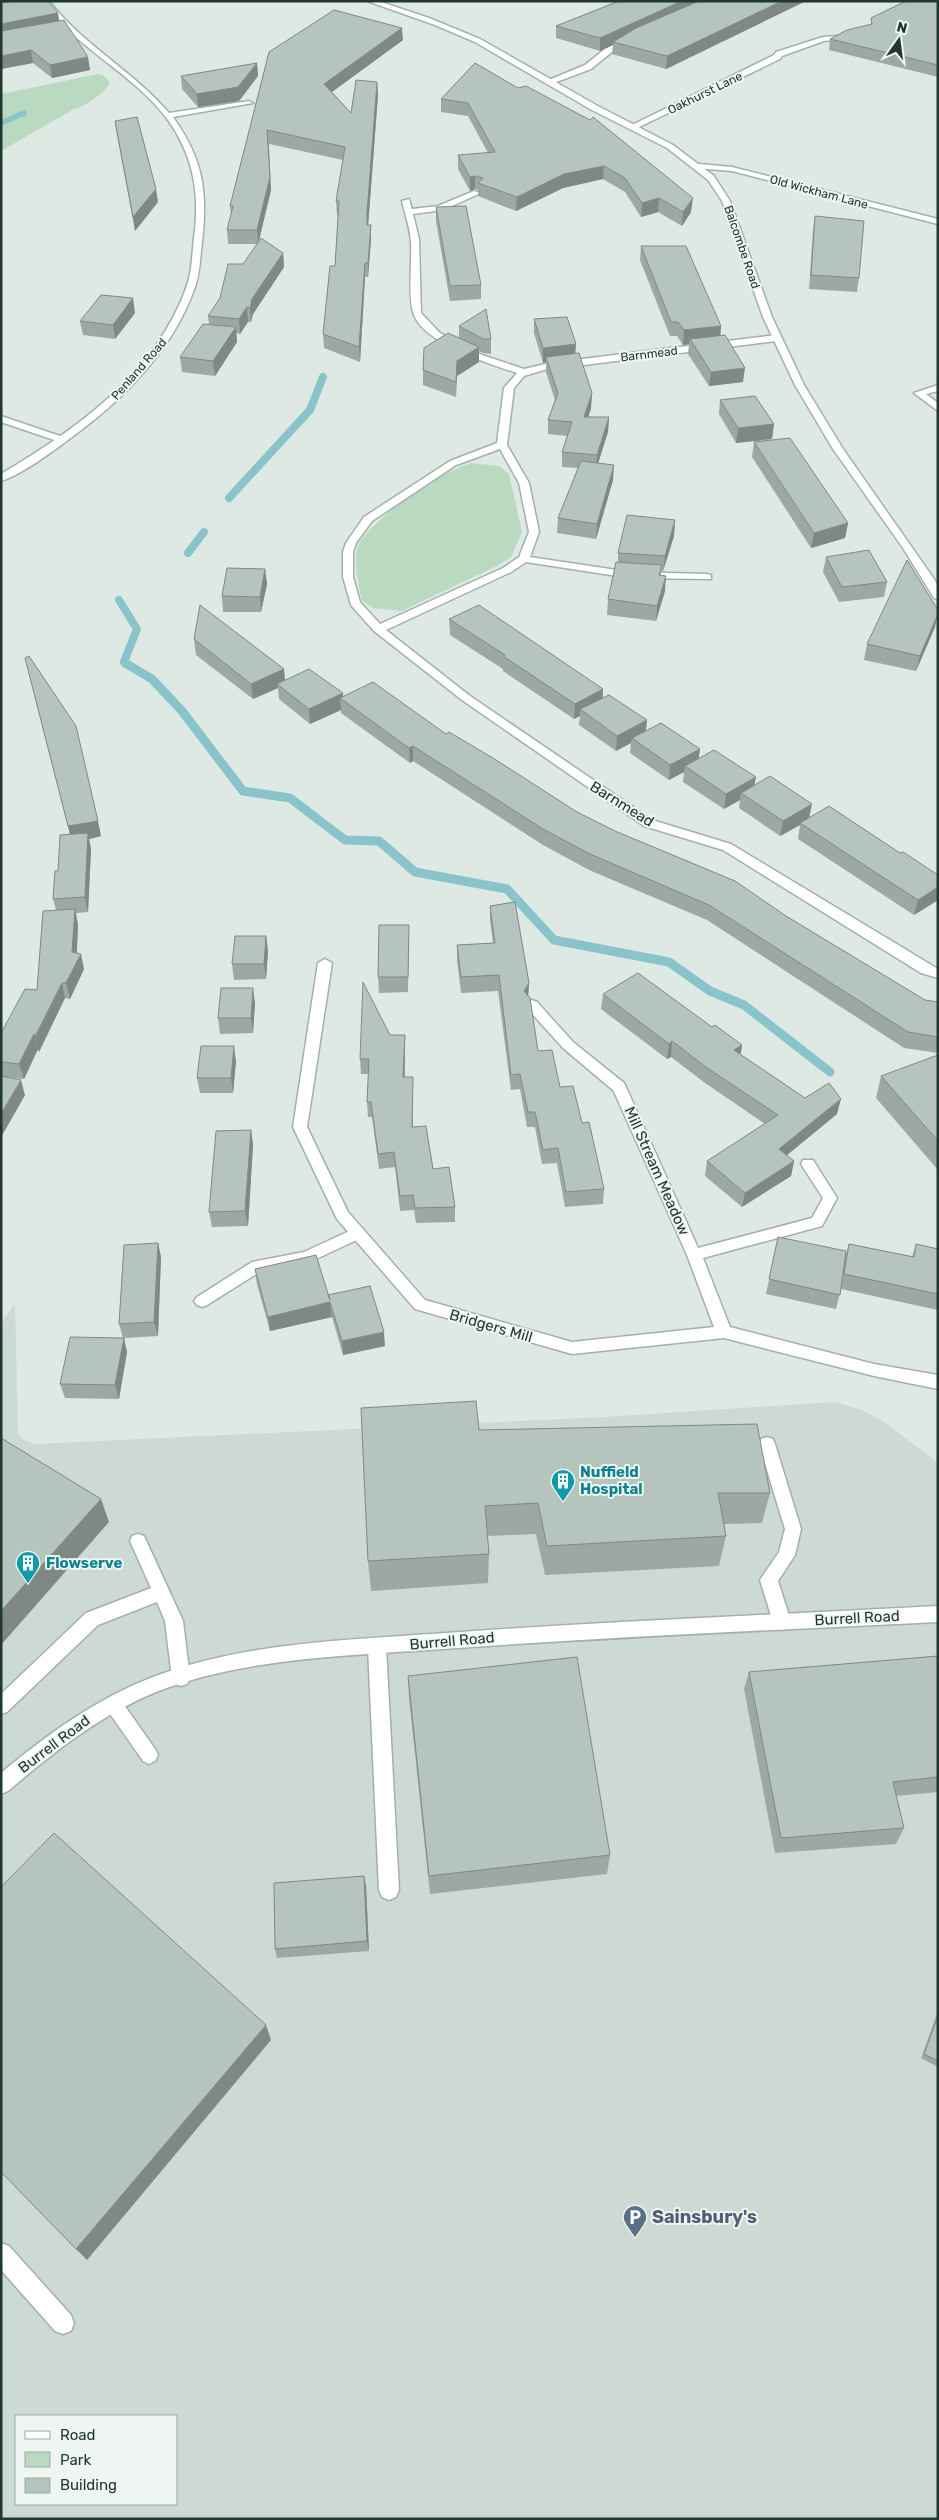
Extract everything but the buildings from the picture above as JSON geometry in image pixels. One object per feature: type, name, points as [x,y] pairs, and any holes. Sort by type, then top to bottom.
[{"type":"street","name":"Penland Road","points":[[1,478],[63,440],[112,401],[151,358],[175,325],[191,288],[201,223],[199,173],[187,142],[168,116],[149,96],[65,29],[45,1]]},
{"type":"street","name":"Balcombe Road","points":[[370,1],[459,32],[674,150],[699,166],[717,185],[727,202],[758,294],[776,338],[852,470],[884,512],[938,596]]},
{"type":"street","name":"Oakhurst Lane","points":[[632,127],[778,57],[779,54],[823,39],[861,34]]},
{"type":"street","points":[[548,82],[588,67],[609,50],[639,35]]},
{"type":"street","points":[[168,116],[250,103]]},
{"type":"street","name":"Old Wickham Lane","points":[[699,166],[732,169],[938,222]]},
{"type":"street","points":[[408,212],[440,208],[477,193]]},
{"type":"street","points":[[378,629],[507,570],[524,558],[534,532],[524,483],[502,446],[509,388],[513,380],[522,372],[447,342],[423,323],[417,313],[415,238],[406,201]]},
{"type":"street","name":"Barnmead","points":[[522,372],[550,366],[776,338]]},
{"type":"street","points":[[938,388],[919,394],[938,408]]},
{"type":"street","points":[[1,420],[63,440]]},
{"type":"street","name":"Barnmead","points":[[502,446],[453,463],[397,498],[368,519],[351,544],[348,577],[354,603],[378,629],[466,698],[648,823],[727,848],[918,965],[938,974]]},
{"type":"street","points":[[524,558],[630,575],[707,577]]},
{"type":"street","name":"Bridgers Mill","points":[[325,963],[300,1127],[342,1215],[420,1306],[572,1348],[724,1332],[874,1370],[938,1382]]},
{"type":"street","name":"Mill Stream Meadow","points":[[532,1005],[568,1045],[619,1087],[694,1255],[724,1332]]},
{"type":"street","points":[[694,1255],[817,1222],[830,1198],[808,1164]]},
{"type":"street","points":[[202,1300],[257,1266],[307,1257],[358,1233]]},
{"type":"street","points":[[767,1444],[793,1529],[787,1554],[769,1580],[782,1622]]},
{"type":"street","points":[[138,1541],[174,1621],[181,1678]]},
{"type":"street","points":[[1,1706],[92,1619],[161,1592]]},
{"type":"street","name":"Burrell Road","points":[[1,1784],[40,1752],[94,1714],[156,1684],[242,1660],[516,1636],[938,1614]]},
{"type":"street","points":[[378,1647],[389,1890]]},
{"type":"street","points":[[114,1705],[149,1755]]},
{"type":"street","points":[[1,2254],[63,2323]]},
{"type":"shaded area","points":[[15,1304],[18,1434],[25,1441],[36,1444],[604,1417],[835,1402],[862,1410],[883,1421],[938,1463],[938,2519],[1,2519],[1,1324]]},
{"type":"green space","points":[[98,74],[103,75],[110,83],[99,95],[1,151],[1,94]]},
{"type":"green space","points":[[471,463],[499,466],[509,474],[522,532],[511,557],[497,566],[402,611],[374,608],[362,601],[356,556],[359,544],[367,533],[410,496],[443,475]]},
{"type":"waterway","points":[[1,123],[24,113]]},
{"type":"waterway","points":[[229,498],[310,410],[323,377]]},
{"type":"waterway","points":[[188,553],[204,532]]},
{"type":"waterway","points":[[119,600],[137,629],[124,662],[127,664]]},
{"type":"waterway","points":[[125,663],[152,679],[182,711],[243,791],[290,798],[345,840],[379,841],[415,872],[507,889],[554,940],[669,962],[710,991],[744,1005],[830,1072]]},
{"type":"place","name":"Nuffield Hospital","points":[[563,1502]]},
{"type":"place","name":"Flowserve","points":[[28,1584]]},
{"type":"place","name":"Sainsbury's","points":[[635,2238]]}]
